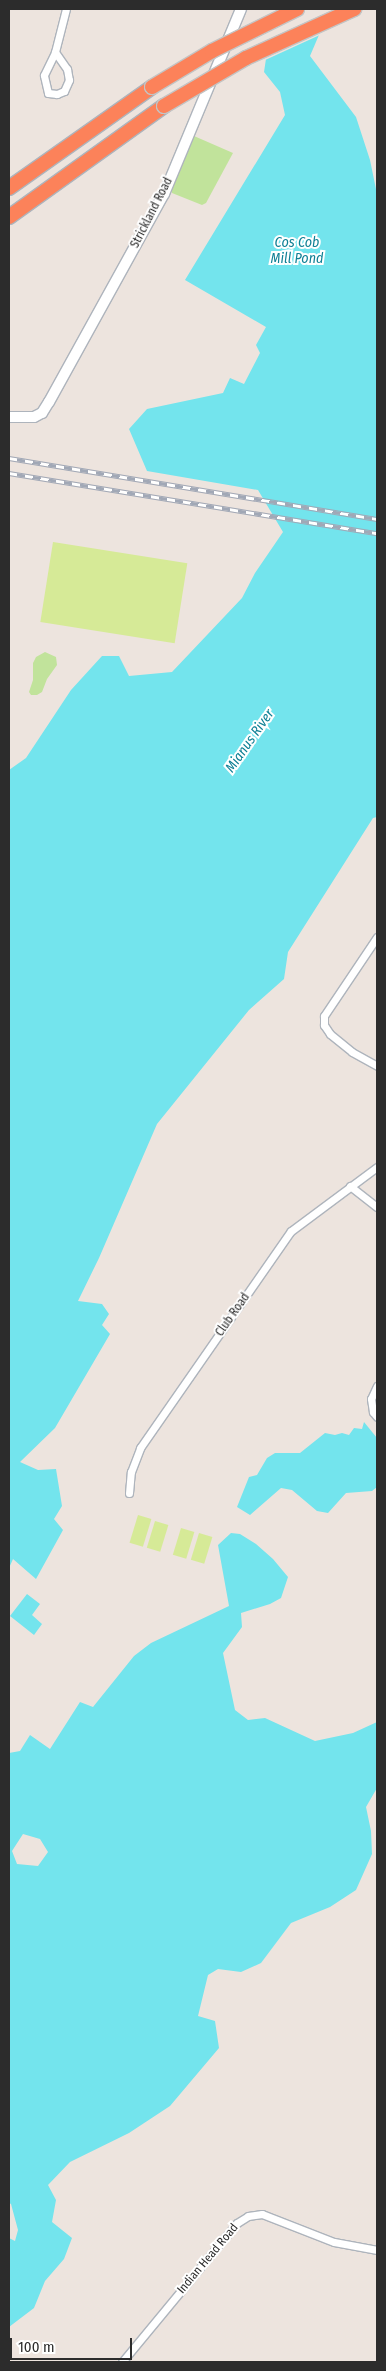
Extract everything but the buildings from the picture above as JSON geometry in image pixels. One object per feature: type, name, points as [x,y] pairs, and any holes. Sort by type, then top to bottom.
[{"type":"highway","points":[[9,188],[152,87],[229,42],[297,9]]},
{"type":"highway","points":[[9,217],[164,106],[264,49],[354,9]]},
{"type":"main road","name":"Strickland Road","points":[[9,417],[29,418],[38,415],[45,409],[164,194],[241,9]]},
{"type":"street","points":[[55,52],[67,70],[69,80],[64,90],[57,94],[48,93],[44,76],[55,52],[66,9]]},
{"type":"street","points":[[377,937],[324,1016],[324,1025],[330,1034],[352,1052],[377,1066]]},
{"type":"street","name":"Club Road","points":[[129,1492],[130,1472],[140,1448],[291,1232],[350,1186],[377,1168]]},
{"type":"street","points":[[350,1186],[377,1207]]},
{"type":"street","points":[[377,1386],[371,1399],[377,1417]]},
{"type":"street","name":"Indian Head Road","points":[[122,2362],[237,2224],[248,2216],[262,2214],[334,2242],[377,2250]]},
{"type":"green space","points":[[194,136],[233,153],[206,203],[202,205],[172,193]]},
{"type":"green space","points":[[53,542],[187,563],[175,643],[40,622]]},
{"type":"green space","points":[[45,652],[56,657],[57,665],[47,679],[42,692],[37,695],[31,695],[29,692],[33,680],[33,663],[36,657]]},
{"type":"green space","points":[[138,1515],[151,1519],[143,1547],[130,1543]]},
{"type":"green space","points":[[155,1521],[168,1525],[160,1552],[147,1548]]},
{"type":"green space","points":[[181,1528],[194,1532],[186,1559],[173,1555]]},
{"type":"green space","points":[[199,1533],[212,1537],[204,1564],[191,1560]]},
{"type":"water","points":[[330,9],[310,56],[356,117],[370,160],[377,194],[377,817],[373,818],[288,952],[284,979],[249,1010],[157,1124],[99,1258],[78,1301],[102,1304],[109,1314],[102,1325],[110,1334],[55,1428],[20,1462],[38,1470],[56,1469],[62,1506],[54,1519],[63,1530],[36,1579],[13,1559],[9,1568],[9,770],[26,758],[71,690],[102,656],[119,656],[129,676],[172,672],[242,598],[255,573],[283,532],[258,490],[147,471],[129,429],[147,409],[223,393],[230,378],[244,384],[260,353],[256,345],[266,327],[185,280],[285,115],[280,92],[264,72],[272,19]]},
{"type":"water","points":[[364,1422],[377,1438],[377,1487],[372,1491],[346,1493],[328,1513],[317,1511],[292,1490],[281,1488],[250,1515],[237,1507],[249,1477],[257,1475],[267,1458],[275,1453],[300,1453],[325,1433],[349,1435],[354,1428],[362,1429]]},
{"type":"water","points":[[231,1533],[240,1534],[256,1544],[273,1559],[288,1577],[281,1598],[270,1604],[241,1613],[242,1627],[223,1653],[235,1710],[248,1720],[265,1718],[315,1741],[353,1733],[377,1722],[377,1788],[366,1807],[371,1831],[372,1854],[356,1890],[330,1907],[291,1923],[261,1963],[241,1972],[218,1969],[208,1975],[198,2016],[215,2021],[219,2048],[170,2106],[129,2133],[70,2162],[48,2185],[56,2200],[52,2222],[72,2238],[64,2259],[45,2281],[34,2308],[9,2327],[9,2238],[15,2241],[18,2230],[11,2204],[9,2203],[9,1753],[20,1751],[30,1735],[50,1749],[80,1702],[93,1707],[134,1656],[151,1643],[229,1606],[218,1545]],"holes":[[[23,1834],[40,1839],[48,1852],[38,1866],[17,1864],[12,1851]]]},
{"type":"water","points":[[27,1594],[40,1604],[32,1615],[42,1624],[34,1635],[10,1616]]},
{"type":"pier","points":[[275,9],[332,9],[322,34],[263,61],[270,19]]},
{"type":"railway","points":[[9,458],[377,519]]},
{"type":"railway","points":[[9,473],[377,533]]},
{"type":"water label","name":"Cos Cob Mill Pond","points":[[297,252]]},
{"type":"water label","name":"Mianus River","points":[[250,741]]}]
